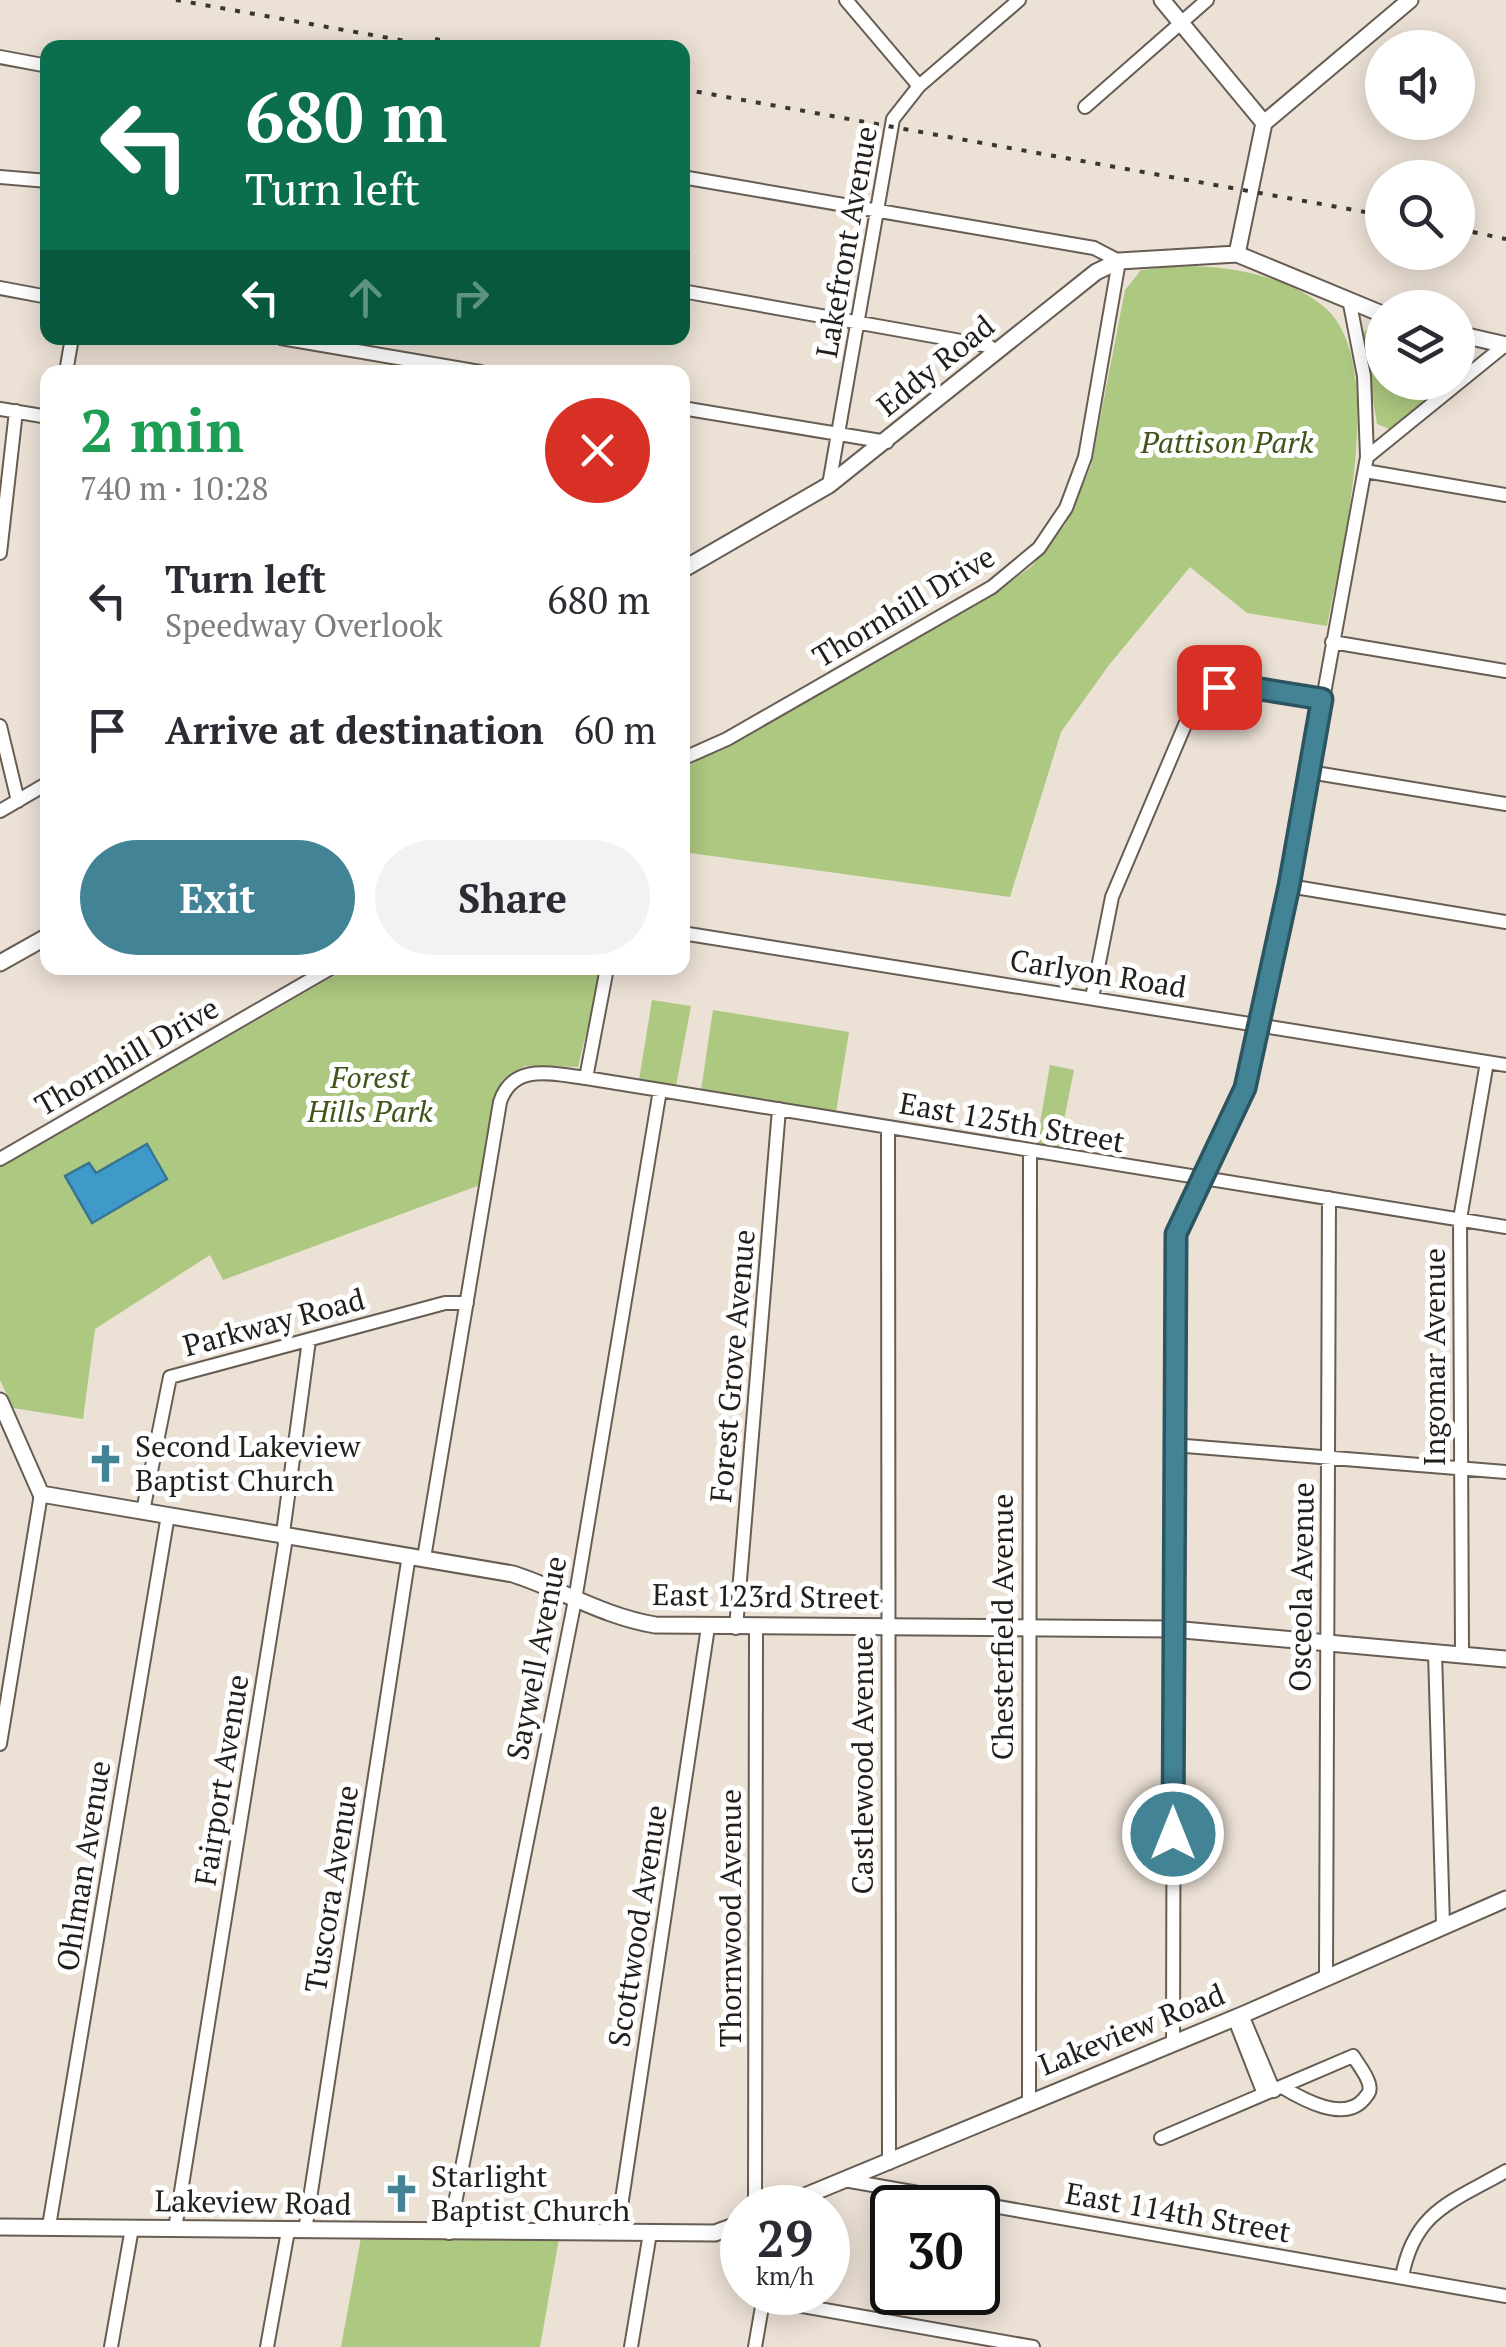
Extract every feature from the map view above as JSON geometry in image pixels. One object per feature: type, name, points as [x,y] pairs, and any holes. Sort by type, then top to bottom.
[{"type":"street","points":[[846,0],[919,86]]},
{"type":"street","name":"Lakefront Avenue","points":[[829,485],[893,118],[919,86],[1019,0]]},
{"type":"street","points":[[1162,0],[1264,123]]},
{"type":"street","points":[[1085,106],[1207,0]]},
{"type":"street","points":[[1365,309],[1237,254],[1264,123],[1410,0]]},
{"type":"street","points":[[0,57],[40,64]]},
{"type":"street","points":[[0,177],[40,180]]},
{"type":"street","points":[[690,178],[1094,248],[1118,261]]},
{"type":"street","name":"Eddy Road","points":[[690,565],[829,485],[1096,272],[1118,261],[1237,254]]},
{"type":"street","name":"Thornhill Drive","points":[[690,756],[728,739],[992,587],[1038,548],[1066,508],[1085,458],[1118,261]]},
{"type":"street","points":[[0,288],[40,296]]},
{"type":"street","points":[[690,292],[988,346],[996,352]]},
{"type":"street","points":[[1173,2043],[1176,1234],[1245,1088],[1289,886],[1366,464],[1366,398],[1350,304]]},
{"type":"street","points":[[1475,338],[1506,345]]},
{"type":"street","points":[[322,345],[439,365]]},
{"type":"street","points":[[1366,464],[1506,345]]},
{"type":"street","points":[[0,408],[40,416]]},
{"type":"street","points":[[690,409],[886,442]]},
{"type":"street","points":[[0,553],[16,411]]},
{"type":"street","points":[[1366,464],[1506,496]]},
{"type":"street","points":[[1332,642],[1506,671]]},
{"type":"street","points":[[1092,998],[1112,897],[1193,706],[1219,687],[1248,687],[1322,699]]},
{"type":"street","points":[[0,726],[18,801]]},
{"type":"street","points":[[1309,772],[1506,804]]},
{"type":"street","points":[[0,811],[40,788]]},
{"type":"street","points":[[1289,886],[1506,922]]},
{"type":"street","name":"Carlyon Road","points":[[690,933],[1506,1065]]},
{"type":"street","points":[[0,963],[40,940]]},
{"type":"street","name":"Thornhill Drive","points":[[0,1159],[320,975]]},
{"type":"street","points":[[586,1078],[606,975]]},
{"type":"street","name":"Ingomar Avenue","points":[[1462,1654],[1460,1219],[1487,1062]]},
{"type":"street","name":"East 125th Street","points":[[511,1081],[538,1072],[586,1078],[1506,1227]]},
{"type":"street","name":"Tuscora Avenue","points":[[267,2347],[296,2231],[500,1102],[511,1081]]},
{"type":"street","name":"Saywell Avenue","points":[[450,2232],[575,1600],[660,1090]]},
{"type":"street","name":"Forest Grove Avenue","points":[[736,1628],[779,1109]]},
{"type":"street","name":"Castlewood Avenue","points":[[888,1128],[889,2163]]},
{"type":"street","name":"Chesterfield Avenue","points":[[1029,2103],[1030,1151]]},
{"type":"street","name":"Osceola Avenue","points":[[1326,1976],[1329,1198]]},
{"type":"street","name":"Parkway Road","points":[[143,1511],[167,1380],[445,1303],[466,1303]]},
{"type":"street","name":"Fairport Avenue","points":[[175,2228],[285,1544],[282,1533],[309,1340]]},
{"type":"street","points":[[0,1401],[41,1494],[0,1744]]},
{"type":"street","points":[[1173,1445],[1506,1472]]},
{"type":"street","name":"East 123rd Street","points":[[41,1494],[513,1574],[554,1587],[625,1620],[736,1628],[1172,1630],[1506,1658]]},
{"type":"street","name":"Ohlman Avenue","points":[[49,2226],[168,1515]]},
{"type":"street","name":"Scottwood Avenue","points":[[617,2233],[708,1627]]},
{"type":"street","name":"Thornwood Avenue","points":[[755,2185],[756,1628]]},
{"type":"street","points":[[1434,1652],[1443,1924]]},
{"type":"street","name":"Lakeview Road","points":[[830,2185],[1238,2016],[1506,1899]]},
{"type":"street","points":[[1161,2138],[1273,2091],[1353,2056],[1369,2084],[1368,2094],[1359,2104],[1346,2109],[1310,2104],[1273,2091],[1238,2016]]},
{"type":"street","points":[[1402,2277],[1408,2245],[1416,2229],[1433,2213],[1506,2171]]},
{"type":"street","name":"East 114th Street","points":[[842,2180],[1506,2296]]},
{"type":"street","name":"Lakeview Road","points":[[0,2227],[720,2231]]},
{"type":"street","points":[[111,2347],[132,2228]]},
{"type":"street","points":[[631,2347],[650,2233]]},
{"type":"street","points":[[850,2312],[1033,2347]]},
{"type":"street","points":[[755,2347],[761,2315]]},
{"type":"green space","name":"Pattison Park","points":[[1215,267],[1273,279],[1323,306],[1343,332],[1354,368],[1355,459],[1350,507],[1327,626],[1247,613],[1190,567],[1109,665],[1061,732],[1010,897],[690,853],[690,765],[975,606],[1031,567],[1065,525],[1091,466],[1125,290],[1141,270]]},
{"type":"green space","points":[[1373,400],[1427,400],[1389,429],[1377,424]]},
{"type":"green space","name":"Forest Hills Park","points":[[336,975],[600,975],[578,1067],[525,1066],[502,1080],[480,1185],[223,1280],[210,1255],[95,1329],[83,1419],[13,1408],[0,1380],[0,1167]]},
{"type":"green space","points":[[652,1000],[691,1006],[676,1086],[639,1080]]},
{"type":"green space","points":[[713,1010],[849,1032],[836,1112],[701,1090]]},
{"type":"green space","points":[[1050,1065],[1074,1070],[1058,1150],[1036,1146]]},
{"type":"green space","points":[[362,2232],[560,2233],[540,2347],[341,2347]]},
{"type":"water","points":[[147,1144],[167,1179],[92,1223],[65,1176],[89,1163],[96,1173]]},
{"type":"railway","points":[[176,0],[400,40]]},
{"type":"railway","points":[[435,39],[440,40]]},
{"type":"railway","points":[[690,90],[1365,212]]},
{"type":"railway","points":[[1475,233],[1506,239]]},
{"type":"place","name":"Second Lakeview Baptist Church","points":[[105,1464]]},
{"type":"place","name":"Starlight Baptist Church","points":[[401,2194]]},
{"type":"route","points":[[1173,1834],[1176,1234],[1245,1088],[1289,886],[1322,699],[1248,687],[1219,687]]}]
